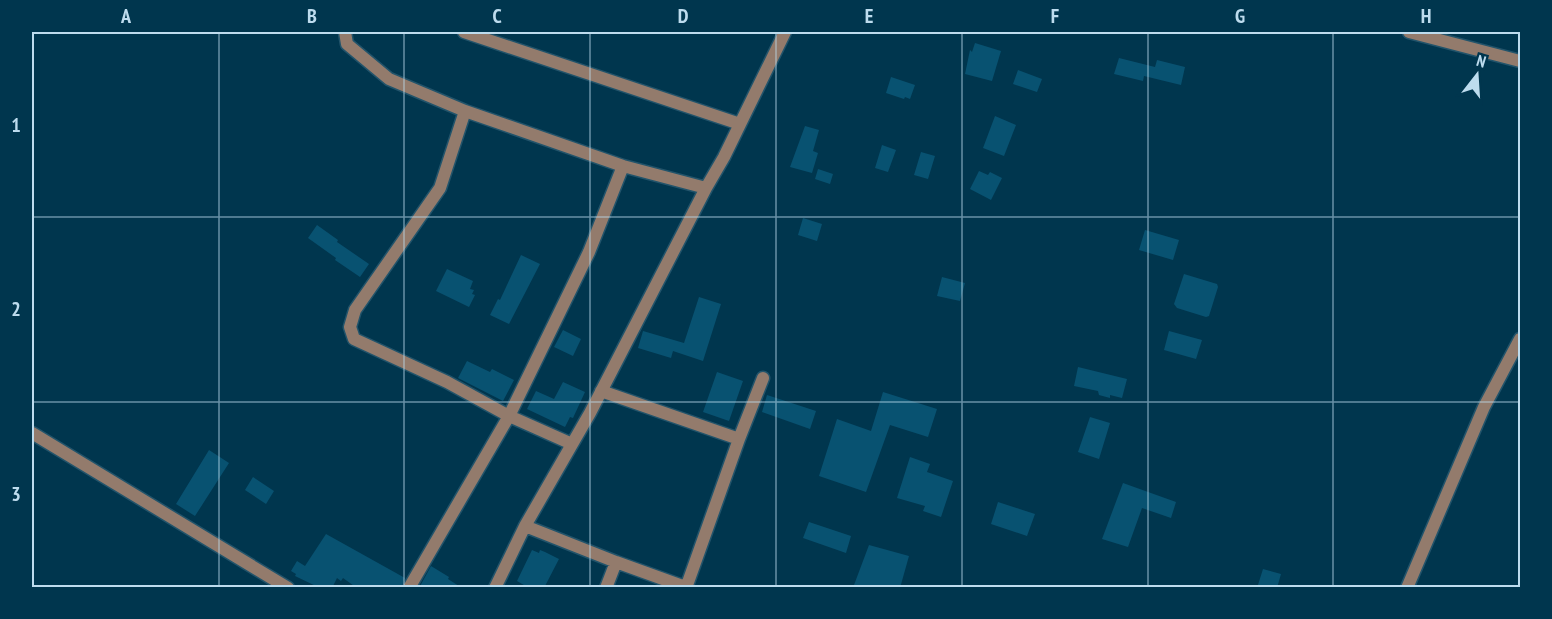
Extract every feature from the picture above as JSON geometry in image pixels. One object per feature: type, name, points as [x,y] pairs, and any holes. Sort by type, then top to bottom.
[{"type":"street","points":[[345,32],[347,44],[389,79],[465,111],[623,166],[706,188]]},
{"type":"street","points":[[464,32],[740,124]]},
{"type":"street","points":[[495,588],[525,526],[601,391],[740,124],[785,32]]},
{"type":"street","points":[[1409,32],[1521,61]]},
{"type":"street","points":[[465,111],[440,188],[356,310],[350,327],[354,339],[447,382],[509,416],[572,444]]},
{"type":"street","points":[[409,588],[509,416],[590,252],[623,166]]},
{"type":"street","points":[[1407,588],[1484,407],[1521,339]]},
{"type":"street","points":[[525,526],[687,587],[763,378]]},
{"type":"street","points":[[601,391],[739,439]]},
{"type":"street","points":[[32,433],[288,588]]},
{"type":"street","points":[[606,588],[616,562]]},
{"type":"building","points":[[975,43],[1001,51],[992,81],[965,74],[970,50],[972,52]]},
{"type":"building","points":[[1119,58],[1155,67],[1157,60],[1185,67],[1181,85],[1144,76],[1143,81],[1114,74]]},
{"type":"building","points":[[1018,70],[1042,79],[1037,92],[1013,84]]},
{"type":"building","points":[[891,77],[915,85],[910,99],[886,93]]},
{"type":"building","points":[[995,116],[1016,125],[1004,156],[983,148]]},
{"type":"building","points":[[805,126],[819,130],[813,151],[818,153],[812,173],[790,167]]},
{"type":"building","points":[[882,145],[896,150],[888,172],[875,168]]},
{"type":"building","points":[[921,152],[935,156],[928,179],[914,175]]},
{"type":"building","points":[[818,169],[833,174],[830,184],[815,179]]},
{"type":"building","points":[[979,171],[988,175],[990,172],[1002,178],[991,200],[970,189]]},
{"type":"building","points":[[803,218],[822,224],[817,241],[798,235]]},
{"type":"building","points":[[317,225],[369,264],[360,277],[308,238]]},
{"type":"building","points":[[1145,230],[1179,240],[1173,260],[1139,250]]},
{"type":"building","points":[[521,255],[540,264],[509,324],[490,315],[498,299],[500,300]]},
{"type":"building","points":[[447,269],[473,281],[470,289],[474,290],[472,294],[475,295],[469,307],[436,291]]},
{"type":"building","points":[[1184,274],[1217,284],[1209,316],[1177,308],[1174,304]]},
{"type":"building","points":[[942,277],[965,283],[960,301],[937,296]]},
{"type":"building","points":[[699,297],[721,304],[703,361],[673,351],[671,358],[638,348],[643,331],[684,343]]},
{"type":"building","points":[[563,330],[581,339],[573,356],[554,347]]},
{"type":"building","points":[[1169,331],[1202,340],[1196,359],[1164,350]]},
{"type":"building","points":[[467,361],[490,372],[492,369],[514,380],[503,401],[458,378]]},
{"type":"building","points":[[1078,367],[1127,379],[1122,398],[1110,395],[1110,398],[1099,395],[1098,391],[1074,386]]},
{"type":"building","points":[[717,372],[743,381],[729,421],[703,412]]},
{"type":"building","points":[[563,382],[585,392],[573,418],[570,417],[565,427],[527,409],[536,391],[554,399]]},
{"type":"building","points":[[883,392],[937,409],[928,437],[890,425],[866,492],[819,476],[837,419],[871,431]]},
{"type":"building","points":[[767,395],[816,411],[810,429],[762,412]]},
{"type":"building","points":[[1090,417],[1110,423],[1099,459],[1078,452]]},
{"type":"building","points":[[209,450],[229,463],[195,516],[176,504]]},
{"type":"building","points":[[910,457],[930,464],[927,472],[953,481],[941,517],[923,511],[925,506],[897,498]]},
{"type":"building","points":[[253,477],[274,491],[266,504],[245,490]]},
{"type":"building","points":[[1123,483],[1176,502],[1171,518],[1142,508],[1128,547],[1102,539]]},
{"type":"building","points":[[998,502],[1035,514],[1027,536],[991,524]]},
{"type":"building","points":[[809,522],[851,536],[846,553],[803,538]]},
{"type":"building","points":[[326,534],[405,578],[401,588],[357,588],[343,578],[341,581],[337,578],[332,588],[320,588],[295,576],[296,574],[291,571],[297,561],[305,566]]},
{"type":"building","points":[[869,545],[909,556],[900,588],[865,588],[854,585]]},
{"type":"building","points":[[532,550],[539,553],[540,550],[559,559],[544,588],[529,588],[517,581]]},
{"type":"building","points":[[431,566],[449,577],[448,579],[462,588],[419,588]]},
{"type":"building","points":[[1263,569],[1281,574],[1277,588],[1257,588]]}]
